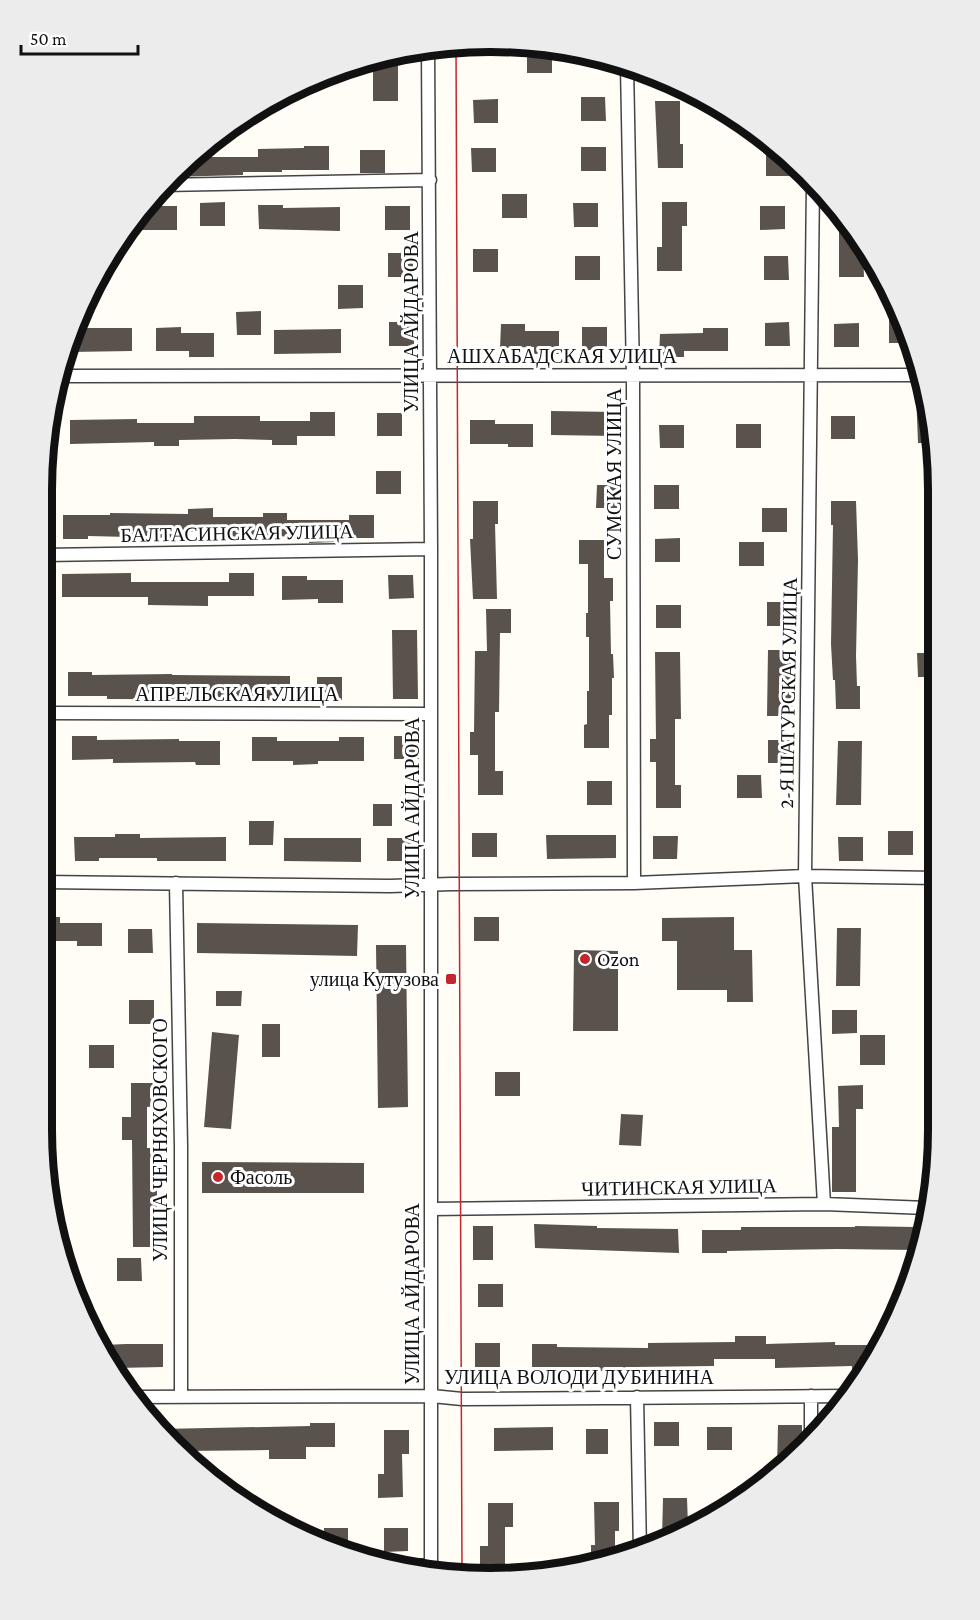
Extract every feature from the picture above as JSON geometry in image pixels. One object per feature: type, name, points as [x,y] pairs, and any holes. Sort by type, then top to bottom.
[{"type":"street","name":"УЛИЦА АЙДАРОВА","points":[[428,57],[432,884],[431,1564]]},
{"type":"street","name":"СУМСКАЯ УЛИЦА","points":[[627,75],[633,375],[634,883]]},
{"type":"street","points":[[177,185],[430,180]]},
{"type":"street","name":"2-Я ШАТУРСКАЯ УЛИЦА","points":[[813,196],[805,876],[824,1204]]},
{"type":"street","name":"АШХАБАДСКАЯ УЛИЦА","points":[[67,376],[912,375]]},
{"type":"street","name":"БАЛТАСИНСКАЯ УЛИЦА","points":[[52,555],[431,549]]},
{"type":"street","name":"АПРЕЛЬСКАЯ УЛИЦА","points":[[52,713],[430,714]]},
{"type":"street","points":[[52,882],[390,886],[634,883],[805,876],[928,878]]},
{"type":"street","name":"УЛИЦА ЧЕРНЯХОВСКОГО","points":[[177,883],[181,1146],[181,1397]]},
{"type":"street","name":"ЧИТИНСКАЯ УЛИЦА","points":[[431,1209],[824,1204],[920,1208]]},
{"type":"street","name":"УЛИЦА ВОЛОДИ ДУБИНИНА","points":[[144,1397],[432,1396],[462,1399],[837,1396]]},
{"type":"street","points":[[811,1396],[811,1426]]},
{"type":"street","points":[[637,1397],[640,1541]]},
{"type":"building","points":[[497,52],[497,54],[454,55],[461,53]]},
{"type":"building","points":[[527,54],[552,57],[552,73],[527,73]]},
{"type":"building","points":[[398,62],[398,101],[373,101],[373,68]]},
{"type":"building","points":[[581,97],[605,97],[606,121],[581,121]]},
{"type":"building","points":[[498,99],[498,123],[474,123],[473,100]]},
{"type":"building","points":[[655,101],[680,101],[680,144],[683,144],[683,168],[658,168]]},
{"type":"building","points":[[304,146],[329,146],[329,170],[282,170],[282,172],[243,172],[243,175],[186,177],[207,157],[258,157],[258,149],[304,148]]},
{"type":"building","points":[[581,147],[606,147],[606,171],[581,171]]},
{"type":"building","points":[[471,148],[496,148],[496,172],[472,172]]},
{"type":"building","points":[[360,150],[385,150],[385,173],[360,173]]},
{"type":"building","points":[[766,152],[790,173],[790,176],[766,176]]},
{"type":"building","points":[[502,194],[527,194],[527,218],[502,218]]},
{"type":"building","points":[[225,202],[225,226],[200,226],[200,203]]},
{"type":"building","points":[[662,202],[687,202],[687,226],[682,226],[682,271],[657,271],[657,247],[662,247]]},
{"type":"building","points":[[573,203],[598,203],[598,227],[574,227]]},
{"type":"building","points":[[258,205],[283,205],[283,208],[340,207],[340,231],[259,229]]},
{"type":"building","points":[[158,206],[177,206],[177,230],[139,230]]},
{"type":"building","points":[[385,206],[410,206],[410,230],[385,230]]},
{"type":"building","points":[[760,206],[785,206],[785,229],[760,230]]},
{"type":"building","points":[[839,227],[864,262],[864,277],[839,277]]},
{"type":"building","points":[[473,249],[498,249],[498,272],[473,272]]},
{"type":"building","points":[[388,253],[413,253],[413,277],[388,277]]},
{"type":"building","points":[[575,256],[600,256],[600,280],[575,280]]},
{"type":"building","points":[[764,256],[788,256],[789,280],[764,280]]},
{"type":"building","points":[[338,285],[363,285],[363,308],[338,309]]},
{"type":"building","points":[[261,311],[261,335],[237,335],[236,312]]},
{"type":"building","points":[[889,320],[893,320],[902,343],[889,343]]},
{"type":"building","points":[[389,322],[414,322],[414,346],[389,346]]},
{"type":"building","points":[[789,322],[790,346],[765,346],[765,323]]},
{"type":"building","points":[[859,323],[859,347],[834,347],[834,324]]},
{"type":"building","points":[[501,324],[525,324],[525,331],[559,331],[559,354],[534,354],[534,347],[500,348]]},
{"type":"building","points":[[181,327],[181,333],[214,333],[214,357],[189,357],[189,351],[156,351],[156,328]]},
{"type":"building","points":[[582,327],[607,327],[607,350],[582,350]]},
{"type":"building","points":[[84,328],[132,328],[132,351],[75,352]]},
{"type":"building","points":[[703,328],[728,328],[728,351],[684,351],[684,357],[659,357],[660,334],[703,333]]},
{"type":"building","points":[[341,329],[341,353],[274,354],[274,330]]},
{"type":"building","points":[[916,392],[924,433],[925,443],[918,443]]},
{"type":"building","points":[[551,411],[616,412],[616,436],[551,435]]},
{"type":"building","points":[[310,412],[335,412],[335,436],[297,436],[297,445],[272,445],[272,440],[235,439],[179,440],[179,446],[154,446],[154,442],[70,444],[70,420],[137,419],[137,423],[194,423],[194,416],[260,416],[260,421],[310,421]]},
{"type":"building","points":[[377,413],[402,413],[402,436],[377,436]]},
{"type":"building","points":[[831,416],[855,416],[855,439],[831,439]]},
{"type":"building","points":[[470,420],[495,420],[495,424],[533,424],[533,447],[508,447],[508,444],[470,444]]},
{"type":"building","points":[[736,424],[761,424],[761,448],[736,448]]},
{"type":"building","points":[[659,425],[684,425],[684,448],[660,448]]},
{"type":"building","points":[[376,471],[401,471],[401,494],[376,494]]},
{"type":"building","points":[[597,485],[621,485],[621,508],[596,508]]},
{"type":"building","points":[[654,485],[679,485],[679,509],[654,509]]},
{"type":"building","points":[[473,501],[498,501],[498,524],[495,524],[497,599],[473,599],[470,539],[473,539]]},
{"type":"building","points":[[831,501],[856,501],[858,560],[856,656],[860,709],[836,709],[831,644],[833,525],[831,525]]},
{"type":"building","points":[[213,508],[213,517],[263,517],[263,513],[287,513],[287,520],[349,520],[349,515],[374,515],[374,538],[334,538],[334,542],[309,543],[309,536],[254,537],[254,541],[230,541],[230,532],[173,532],[173,538],[88,536],[88,539],[63,539],[63,515],[188,514],[188,509]]},
{"type":"building","points":[[762,508],[787,508],[787,532],[762,532]]},
{"type":"building","points":[[680,538],[680,562],[655,562],[655,539]]},
{"type":"building","points":[[579,540],[604,540],[604,578],[613,578],[613,601],[610,601],[614,678],[612,678],[612,715],[609,715],[609,748],[584,748],[584,725],[587,724],[587,691],[589,691],[589,637],[586,637],[588,564],[579,564]]},
{"type":"building","points":[[739,542],[764,542],[764,566],[739,566]]},
{"type":"building","points":[[131,573],[131,582],[229,582],[229,573],[254,573],[254,596],[208,596],[208,606],[148,605],[148,597],[62,597],[62,574]]},
{"type":"building","points":[[388,575],[413,575],[414,598],[389,599]]},
{"type":"building","points":[[282,576],[307,576],[307,580],[343,580],[343,603],[318,603],[318,599],[282,600]]},
{"type":"building","points":[[767,602],[792,602],[792,626],[767,626]]},
{"type":"building","points":[[656,605],[681,605],[681,628],[656,628]]},
{"type":"building","points":[[486,609],[511,609],[511,633],[500,633],[499,712],[495,712],[495,771],[503,771],[503,795],[478,795],[478,755],[470,755],[470,732],[474,732],[475,651],[487,651]]},
{"type":"building","points":[[392,630],[417,630],[418,699],[393,699]]},
{"type":"building","points":[[768,650],[793,650],[792,716],[767,716]]},
{"type":"building","points":[[655,652],[680,652],[681,719],[675,719],[675,785],[681,785],[681,808],[656,808],[656,762],[650,762],[650,739],[656,739]]},
{"type":"building","points":[[917,653],[928,653],[928,677],[918,677]]},
{"type":"building","points":[[68,672],[92,672],[92,675],[290,676],[290,700],[107,699],[107,696],[68,696]]},
{"type":"building","points":[[317,677],[342,677],[342,700],[317,701]]},
{"type":"building","points":[[72,736],[97,736],[97,740],[220,741],[220,765],[196,765],[195,762],[113,763],[113,759],[72,760]]},
{"type":"building","points":[[394,736],[419,736],[419,759],[394,759]]},
{"type":"building","points":[[252,737],[277,737],[277,741],[339,741],[339,737],[364,737],[364,761],[318,761],[318,764],[293,765],[293,761],[252,761]]},
{"type":"building","points":[[768,740],[793,740],[793,763],[768,763]]},
{"type":"building","points":[[838,741],[862,741],[861,805],[836,805]]},
{"type":"building","points":[[737,775],[761,775],[762,798],[737,798]]},
{"type":"building","points":[[587,781],[612,781],[612,805],[587,805]]},
{"type":"building","points":[[373,804],[392,804],[392,826],[373,826]]},
{"type":"building","points":[[249,821],[274,821],[273,845],[249,845]]},
{"type":"building","points":[[888,831],[913,831],[913,855],[888,855]]},
{"type":"building","points":[[472,833],[497,833],[497,857],[472,857]]},
{"type":"building","points":[[115,834],[140,834],[140,838],[226,837],[226,861],[99,858],[99,861],[75,861],[74,837],[115,837]]},
{"type":"building","points":[[546,835],[616,835],[616,858],[547,859]]},
{"type":"building","points":[[653,836],[678,836],[677,859],[653,859]]},
{"type":"building","points":[[838,837],[863,837],[863,861],[839,861]]},
{"type":"building","points":[[284,838],[361,838],[361,862],[284,861]]},
{"type":"building","points":[[387,838],[412,838],[412,861],[387,861]]},
{"type":"building","points":[[52,917],[60,917],[60,923],[102,923],[102,946],[77,946],[77,941],[52,941]]},
{"type":"building","points":[[474,917],[499,917],[499,941],[474,941]]},
{"type":"building","points":[[734,917],[734,950],[752,950],[753,1002],[727,1002],[727,990],[677,990],[677,941],[662,941],[662,918]]},
{"type":"building","points":[[197,923],[358,925],[357,956],[197,953]]},
{"type":"building","points":[[837,928],[861,928],[860,986],[836,986]]},
{"type":"building","points":[[128,929],[152,929],[153,953],[128,953]]},
{"type":"building","points":[[376,945],[406,945],[408,1107],[378,1108]]},
{"type":"building","points":[[574,950],[618,951],[618,1031],[573,1031]]},
{"type":"building","points":[[216,991],[242,991],[241,1006],[216,1006]]},
{"type":"building","points":[[129,1000],[154,1000],[154,1024],[129,1024]]},
{"type":"building","points":[[832,1010],[857,1010],[857,1033],[832,1034]]},
{"type":"building","points":[[262,1024],[280,1024],[280,1057],[262,1057]]},
{"type":"building","points":[[212,1032],[239,1035],[231,1129],[204,1127]]},
{"type":"building","points":[[860,1035],[885,1035],[885,1065],[860,1065]]},
{"type":"building","points":[[89,1045],[114,1045],[114,1068],[89,1068]]},
{"type":"building","points":[[495,1072],[520,1072],[520,1096],[495,1096]]},
{"type":"building","points":[[131,1083],[156,1083],[156,1106],[147,1107],[147,1148],[157,1148],[157,1247],[133,1247],[132,1140],[122,1140],[122,1117],[131,1117]]},
{"type":"building","points":[[863,1085],[863,1109],[856,1109],[856,1192],[832,1192],[832,1127],[839,1127],[838,1086]]},
{"type":"building","points":[[621,1114],[643,1115],[641,1146],[619,1145]]},
{"type":"building","points":[[202,1162],[364,1163],[364,1193],[202,1193]]},
{"type":"building","points":[[534,1224],[597,1226],[597,1228],[678,1229],[679,1253],[535,1248]]},
{"type":"building","points":[[473,1226],[493,1226],[493,1260],[473,1260]]},
{"type":"building","points":[[741,1227],[915,1227],[915,1233],[911,1250],[837,1249],[702,1253],[702,1230],[741,1230]]},
{"type":"building","points":[[117,1258],[141,1258],[142,1281],[117,1281]]},
{"type":"building","points":[[478,1284],[503,1284],[503,1307],[478,1307]]},
{"type":"building","points":[[735,1336],[766,1336],[766,1344],[835,1342],[835,1345],[871,1345],[856,1369],[852,1369],[852,1366],[775,1368],[775,1359],[714,1359],[714,1366],[634,1367],[634,1372],[577,1370],[577,1367],[532,1367],[532,1344],[557,1344],[557,1347],[648,1348],[648,1343],[735,1342]]},
{"type":"building","points":[[475,1343],[500,1343],[500,1367],[475,1367]]},
{"type":"building","points":[[163,1344],[163,1367],[123,1368],[109,1345]]},
{"type":"building","points":[[654,1422],[679,1422],[679,1446],[654,1446]]},
{"type":"building","points":[[310,1423],[335,1423],[335,1447],[306,1447],[306,1459],[269,1459],[269,1450],[193,1451],[171,1429],[310,1426]]},
{"type":"building","points":[[778,1425],[802,1425],[802,1436],[777,1460]]},
{"type":"building","points":[[553,1427],[553,1450],[494,1451],[494,1428]]},
{"type":"building","points":[[707,1427],[732,1427],[732,1450],[707,1450]]},
{"type":"building","points":[[586,1429],[608,1429],[608,1454],[586,1454]]},
{"type":"building","points":[[384,1430],[409,1430],[409,1454],[402,1454],[403,1497],[378,1498],[378,1474],[384,1474]]},
{"type":"building","points":[[663,1498],[687,1498],[688,1520],[662,1532]]},
{"type":"building","points":[[594,1502],[619,1502],[619,1531],[615,1531],[615,1549],[591,1556],[591,1545],[595,1545]]},
{"type":"building","points":[[488,1503],[513,1503],[513,1527],[505,1527],[505,1567],[480,1568],[480,1546],[488,1546]]},
{"type":"building","points":[[324,1528],[348,1528],[348,1544],[324,1534]]},
{"type":"building","points":[[384,1528],[408,1528],[408,1551],[384,1552]]},
{"type":"tram line","points":[[456,54],[462,1567]]},
{"type":"place","name":"Ozon","points":[[585,959]]},
{"type":"place","name":"улица Кутузова","points":[[451,979]]},
{"type":"place","name":"Фасоль","points":[[218,1177]]}]
